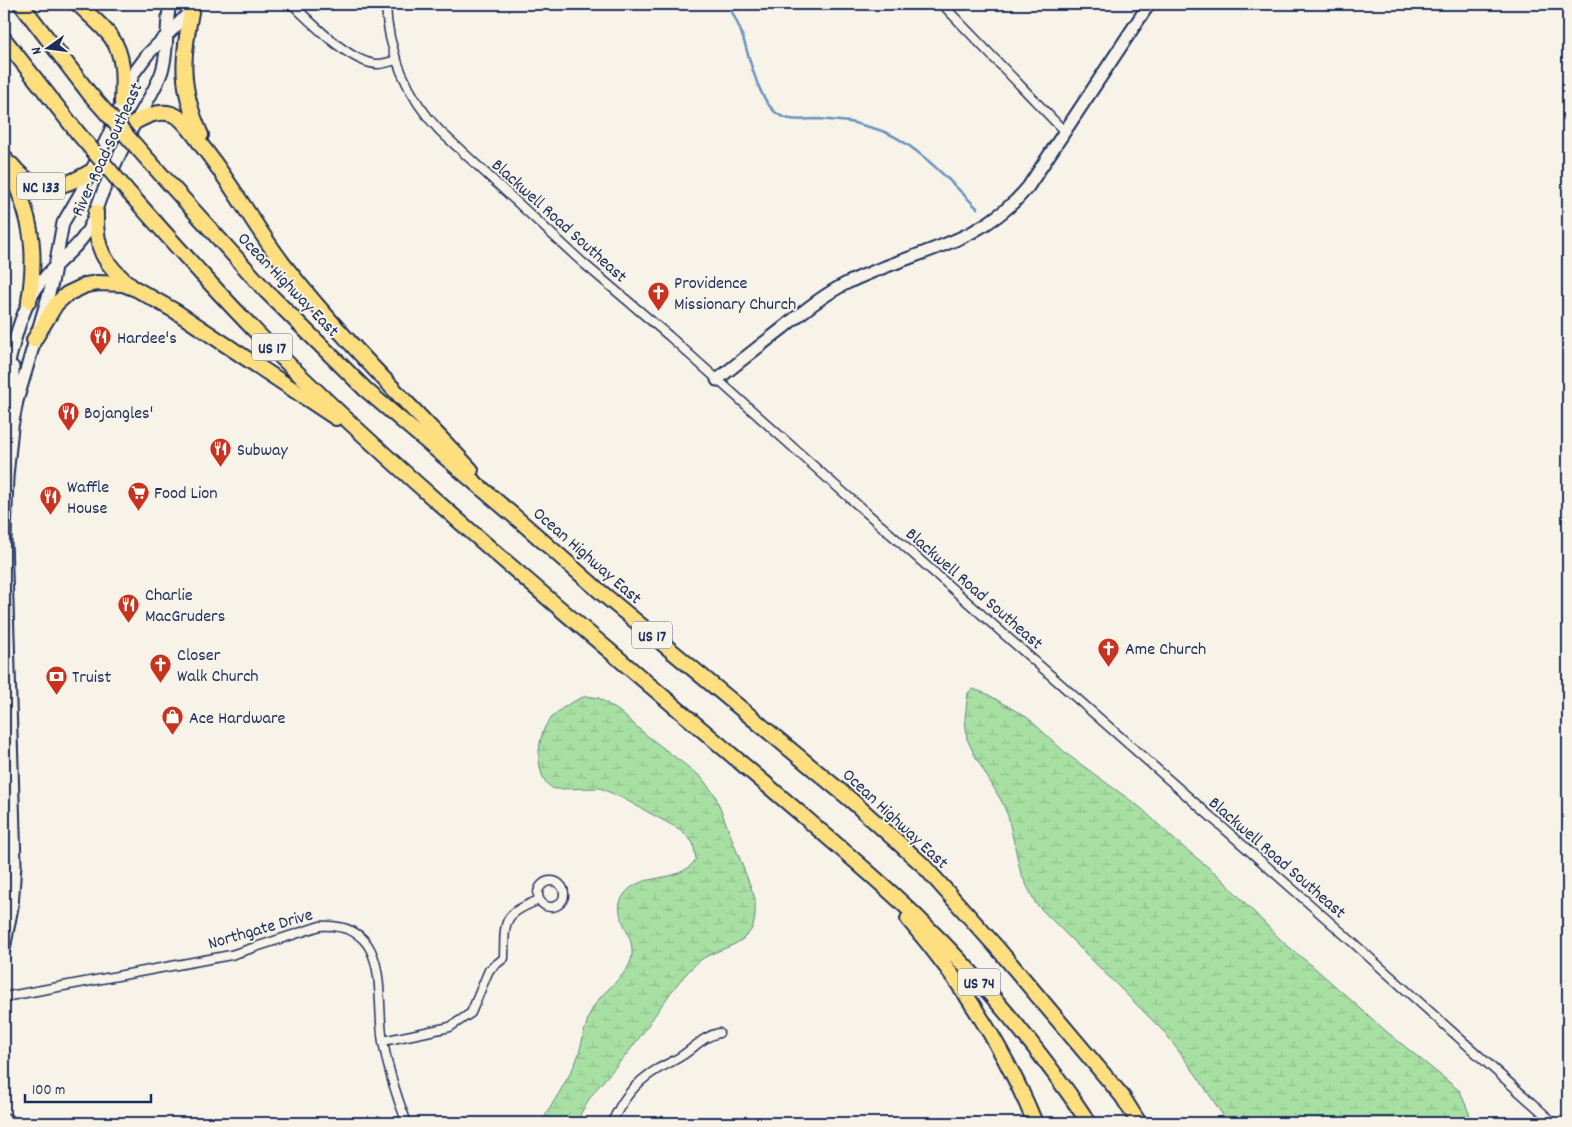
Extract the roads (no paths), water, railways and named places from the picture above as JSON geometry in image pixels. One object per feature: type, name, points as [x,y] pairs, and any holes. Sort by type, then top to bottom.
[{"type":"highway","name":"Ocean Highway East","points":[[21,4],[89,93],[149,161],[266,290],[366,390],[603,594],[851,800],[923,864],[999,950],[1122,1096],[1138,1123]]},
{"type":"highway","points":[[78,4],[111,37],[117,48],[122,64],[122,102]]},
{"type":"highway","points":[[193,5],[184,57],[185,84],[195,122],[209,154]]},
{"type":"highway","name":"US 17","points":[[4,38],[77,132],[130,194],[217,291],[277,353],[513,569],[850,856]]},
{"type":"highway","points":[[135,122],[157,113],[166,113],[176,116],[185,123],[209,154],[283,264],[323,312],[520,521]]},
{"type":"highway","name":"NC 133","points":[[4,151],[18,172],[38,186],[63,186],[76,181],[90,172]]},
{"type":"highway","points":[[4,156],[25,206],[30,224],[34,262],[29,301]]},
{"type":"highway","points":[[96,212],[95,233],[100,248],[108,263],[119,276],[136,289],[183,316],[329,413],[424,489]]},
{"type":"highway","points":[[34,340],[56,304],[67,294],[78,288],[98,283],[112,283],[123,284],[136,289]]},
{"type":"highway","points":[[850,856],[922,936],[950,973],[993,1038],[1018,1085],[1035,1123]]},
{"type":"highway","name":"US 74","points":[[850,856],[916,916],[1006,1012],[1089,1123]]},
{"type":"main road","name":"River Road Southeast","points":[[4,382],[6,361],[29,301],[55,266],[84,236],[135,122],[162,71],[170,4]]},
{"type":"main road","points":[[717,380],[798,316],[843,285],[865,274],[952,242],[983,227],[1006,211],[1028,187],[1149,4]]},
{"type":"main road","name":"River Road Southeast","points":[[5,510],[12,428],[19,392],[48,298],[63,223],[108,136],[134,73],[156,44],[186,16],[193,5]]},
{"type":"main road","points":[[4,427],[14,372],[13,366],[6,361]]},
{"type":"main road","points":[[4,496],[6,662],[15,864],[12,907],[4,949]]},
{"type":"street","points":[[292,4],[338,46],[357,58],[369,63],[379,64],[397,60]]},
{"type":"street","name":"Blackwell Road Southeast","points":[[386,4],[388,28],[397,60],[420,108],[440,131],[582,262],[669,336],[1554,1123]]},
{"type":"street","points":[[942,4],[1064,131]]},
{"type":"street","points":[[383,1042],[450,1027],[471,1012],[489,970],[504,958],[504,929],[508,916],[522,907],[539,900]]},
{"type":"street","name":"Northgate Drive","points":[[4,997],[231,955],[313,928],[332,926],[345,928],[355,932],[363,940],[373,958],[378,973],[383,1042],[392,1078],[407,1123]]},
{"type":"street","points":[[612,1123],[624,1100],[643,1079],[658,1068],[680,1057],[704,1038],[719,1033]]},
{"type":"street","points":[[4,1117],[16,1123]]},
{"type":"waterway","points":[[728,4],[741,31],[759,87],[775,112],[791,119],[850,122],[890,134],[930,162],[977,208]]},
{"type":"place","name":"Providence Missionary Church","points":[[658,311]]},
{"type":"place","name":"Hardee's","points":[[101,356]]},
{"type":"place","name":"Bojangles'","points":[[68,431]]},
{"type":"place","name":"Subway","points":[[221,468]]},
{"type":"place","name":"Food Lion","points":[[138,511]]},
{"type":"place","name":"Waffle House","points":[[51,515]]},
{"type":"place","name":"Charlie MacGruders","points":[[129,623]]},
{"type":"place","name":"Ame Church","points":[[1109,667]]},
{"type":"place","name":"Closer Walk Church","points":[[161,683]]},
{"type":"place","name":"Truist","points":[[56,695]]},
{"type":"place","name":"Ace Hardware","points":[[173,736]]}]
